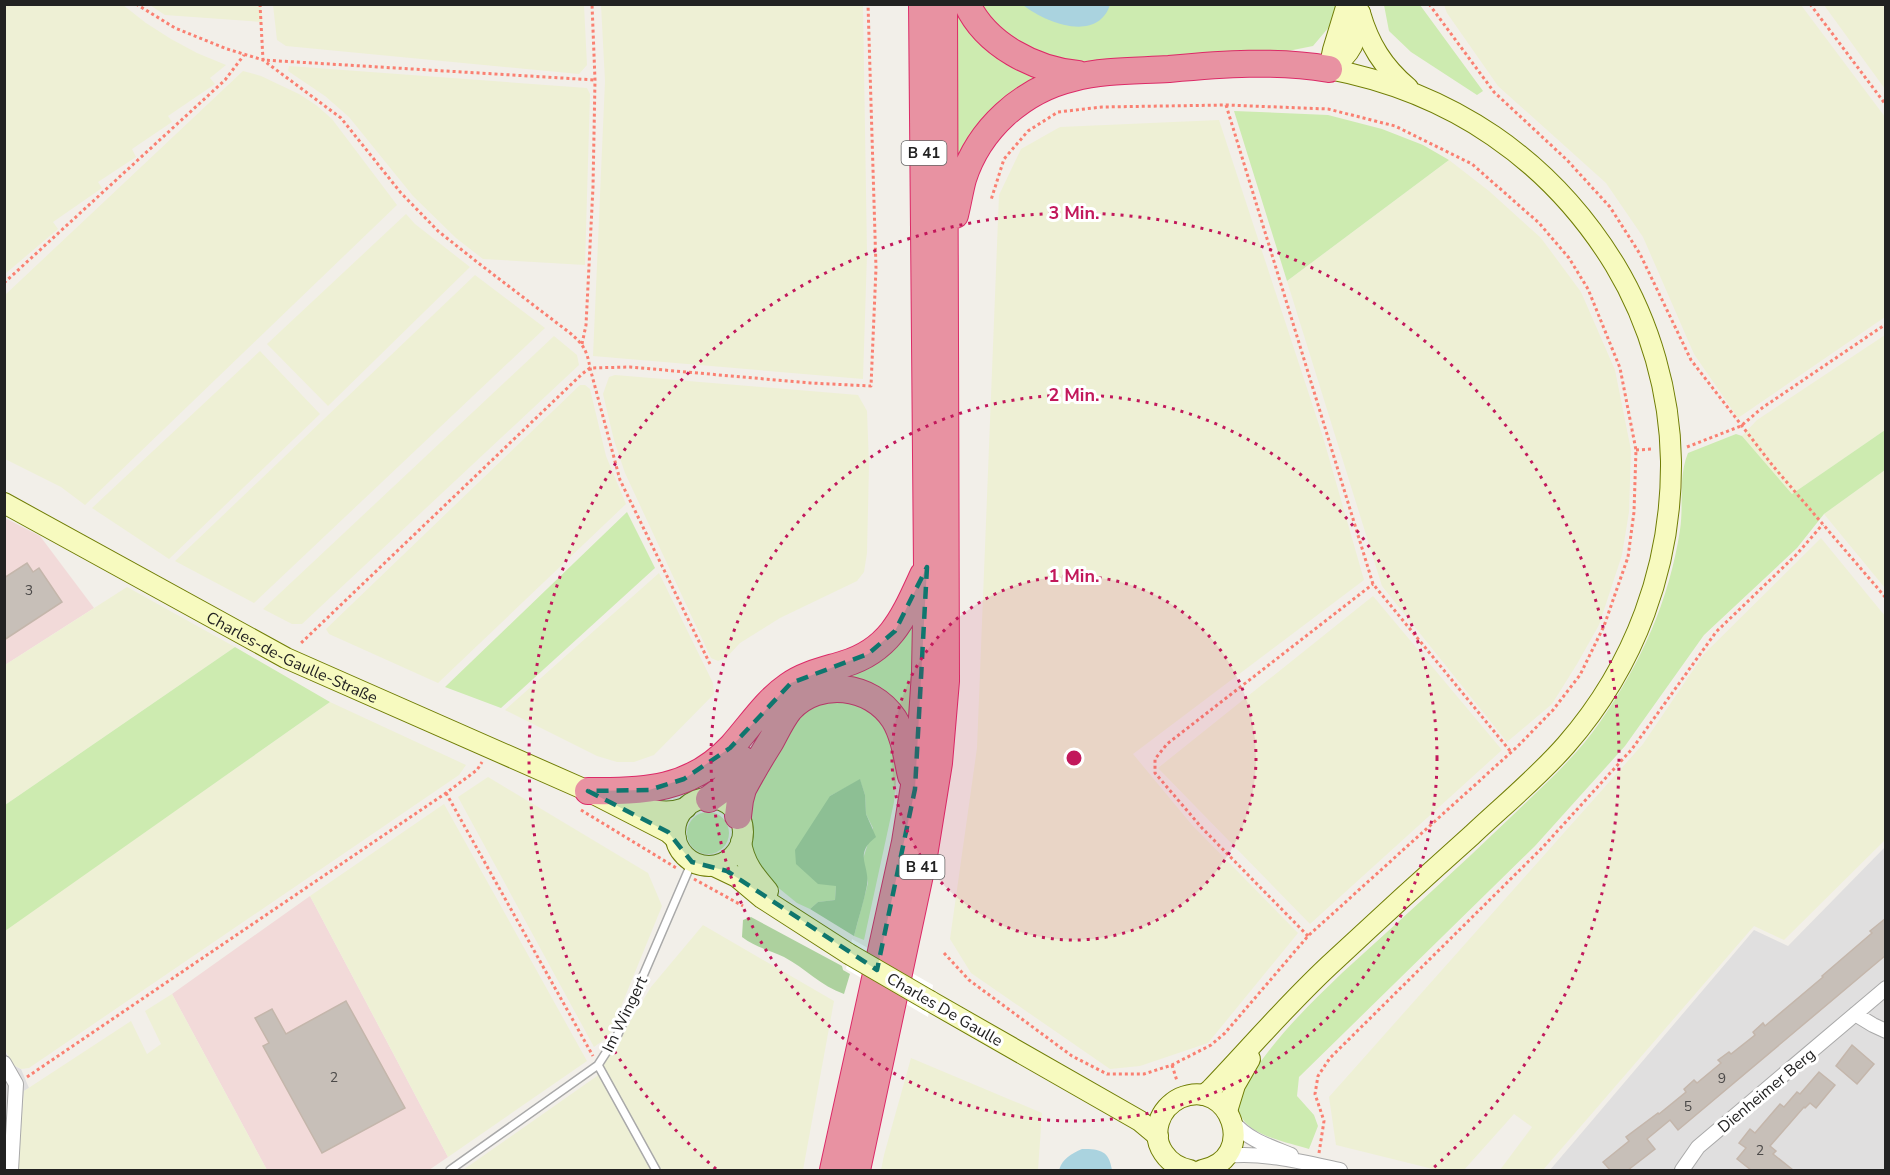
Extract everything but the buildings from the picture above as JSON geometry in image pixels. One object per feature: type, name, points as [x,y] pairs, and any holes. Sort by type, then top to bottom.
[{"type":"highway","name":"B 41","points":[[833,1170],[905,842],[920,748],[925,672],[927,567],[922,4]]},
{"type":"highway","name":"B 41","points":[[857,1170],[924,856],[939,763],[946,681],[944,4]]},
{"type":"highway","name":"B 41","points":[[967,4],[991,36],[1018,55],[1046,68],[1091,75]]},
{"type":"highway","name":"B 41","points":[[945,258],[963,179],[977,148],[1011,108],[1056,82],[1091,75],[1237,63],[1282,64],[1329,69]]},
{"type":"highway","name":"B 41","points":[[581,799],[649,790],[684,779],[700,771],[723,754],[783,690],[800,678],[857,660],[878,648],[895,631],[902,620],[927,567]]},
{"type":"highway","name":"B 41","points":[[738,816],[743,789],[784,717],[791,708],[810,695],[831,689],[863,693],[881,704],[888,712],[899,730],[915,789]]},
{"type":"highway","name":"B 41","points":[[697,803],[718,793],[729,782],[758,729],[768,705]]},
{"type":"street","points":[[1329,69],[1338,64],[1349,52],[1356,36],[1356,7]]},
{"type":"street","points":[[1356,7],[1379,57],[1394,76],[1412,92]]},
{"type":"street","name":"B 41","points":[[1204,1095],[1330,964],[1545,768],[1572,739],[1602,699],[1622,665],[1643,621],[1660,565],[1670,507],[1668,417],[1645,327],[1618,271],[1584,220],[1564,196],[1519,154],[1468,119],[1412,92],[1329,69]]},
{"type":"street","name":"Charles-de-Gaulle-Straße","points":[[4,503],[286,657],[489,747],[581,799],[668,832],[676,839]]},
{"type":"street","name":"Charles-de-Gaulle-Straße","points":[[581,799],[662,812],[674,812],[697,803]]},
{"type":"street","points":[[697,803],[725,803],[738,816],[741,826],[741,842],[730,858],[714,866],[689,868],[676,839],[678,819],[697,803]]},
{"type":"street","name":"Charles De Gaulle","points":[[741,842],[743,856],[753,874],[794,919]]},
{"type":"street","name":"Charles De Gaulle","points":[[714,866],[737,877],[762,898],[849,954],[1140,1121],[1158,1136]]},
{"type":"street","name":"Dienheimer Berg","points":[[1682,1170],[1698,1147],[1886,988]]},
{"type":"street","points":[[1855,1014],[1886,1030]]},
{"type":"street","name":"B 41","points":[[1230,1116],[1232,1094],[1243,1070],[1276,1020]]},
{"type":"street","points":[[4,1063],[16,1084],[11,1170]]},
{"type":"street","points":[[1190,1170],[1179,1167],[1166,1157],[1158,1136],[1159,1121],[1166,1108],[1190,1095],[1204,1095],[1217,1101],[1241,1131],[1252,1139],[1316,1165]]},
{"type":"street","name":"Charles De Gaulle","points":[[1097,1096],[1139,1109],[1166,1108]]},
{"type":"street","points":[[1202,1170],[1213,1167],[1226,1156],[1233,1139],[1230,1116]]},
{"type":"street","points":[[1226,1156],[1259,1155],[1340,1170]]},
{"type":"lane","name":"Im Wingert","points":[[450,1170],[598,1065],[618,1034],[689,868]]},
{"type":"lane","points":[[598,1065],[656,1170]]},
{"type":"path","points":[[136,4],[175,28],[227,49],[263,60],[595,81]]},
{"type":"path","points":[[260,4],[263,60]]},
{"type":"path","points":[[582,344],[586,325],[591,221],[595,81],[592,4]]},
{"type":"path","points":[[286,657],[590,368],[630,367],[764,380],[871,386],[876,268],[868,4]]},
{"type":"path","points":[[1429,4],[1494,93],[1568,160],[1610,207],[1640,254],[1691,360],[1741,426],[1886,598]]},
{"type":"path","points":[[1810,4],[1886,105]]},
{"type":"path","points":[[4,283],[225,80],[245,54]]},
{"type":"path","points":[[263,60],[341,118],[401,193],[438,231],[582,344],[588,355],[620,480],[710,664]]},
{"type":"path","points":[[944,952],[969,980],[1072,1056],[1107,1074],[1144,1074],[1172,1065],[1211,1045],[1225,1033],[1308,936],[1511,752],[1553,710],[1580,675],[1604,627],[1628,557],[1634,512],[1636,450],[1620,368],[1588,289],[1569,258],[1539,223],[1472,164],[1395,126],[1328,109],[1226,105],[1102,107],[1058,112],[1028,131],[1004,159],[991,200]]},
{"type":"path","points":[[1226,105],[1372,584],[1511,752]]},
{"type":"path","points":[[1670,448],[1688,447],[1741,426],[1762,408],[1886,324]]},
{"type":"path","points":[[1316,1165],[1324,1121],[1315,1094],[1318,1076],[1330,1058],[1542,848],[1632,749],[1716,632],[1797,554],[1823,524]]},
{"type":"path","points":[[1308,936],[1202,828],[1155,773],[1155,759],[1167,744],[1372,584]]},
{"type":"path","points":[[16,1084],[446,793],[477,770],[489,747]]},
{"type":"path","points":[[446,793],[598,1065]]},
{"type":"path","points":[[581,799],[751,911]]},
{"type":"highlighted area","points":[[927,567],[915,789],[877,970],[727,871],[692,862],[668,832],[588,791],[649,790],[684,779],[730,748],[791,683],[868,654],[895,631]]},
{"type":"shaded area","points":[[5,518],[40,536],[94,608],[5,665]]},
{"type":"shaded area","points":[[1885,847],[1885,1170],[1550,1170],[1754,930],[1788,946]]},
{"type":"shaded area","points":[[310,896],[448,1157],[429,1170],[267,1170],[172,994]]},
{"type":"shaded area","points":[[4,1050],[13,1065],[21,1069],[29,1088],[24,1091],[18,1170],[5,1170]]},
{"type":"green space","points":[[5,4],[123,5],[171,39],[226,65],[210,78],[215,84],[168,116],[172,122],[132,149],[136,157],[98,182],[102,188],[53,222],[58,229],[5,274]]},
{"type":"green space","points":[[957,4],[1039,78],[957,166]]},
{"type":"green space","points":[[150,5],[261,5],[262,22],[165,15]]},
{"type":"green space","points":[[273,5],[584,5],[587,65],[579,74],[286,46],[277,40]]},
{"type":"green space","points":[[601,5],[863,5],[867,254],[863,379],[593,356],[605,81]]},
{"type":"green space","points":[[978,5],[1336,5],[1329,27],[1313,46],[1283,52],[1088,64],[1038,58],[998,32]]},
{"type":"green space","points":[[1384,5],[1420,5],[1483,91],[1477,95],[1411,52],[1389,31]]},
{"type":"green space","points":[[1444,5],[1801,5],[1885,117],[1885,317],[1738,418],[1694,354],[1643,237],[1606,183],[1498,86],[1447,13]]},
{"type":"green space","points":[[1824,5],[1885,5],[1885,89]]},
{"type":"green space","points":[[289,66],[587,88],[590,94],[585,265],[483,259],[456,238],[413,196],[349,117],[325,96],[288,71]]},
{"type":"green space","points":[[243,71],[261,76],[299,94],[316,105],[332,119],[397,205],[85,505],[61,487],[5,459],[5,295]]},
{"type":"green space","points":[[1234,111],[1328,115],[1382,129],[1423,145],[1449,160],[1287,281]]},
{"type":"green space","points":[[1219,120],[1323,437],[1364,580],[1133,754],[1192,825],[1298,933],[1208,1043],[1140,1066],[1110,1069],[971,973],[950,939],[977,748],[999,195],[1021,149],[1060,127]]},
{"type":"green space","points":[[1449,160],[1489,191],[1541,238],[1581,292],[1615,370],[1631,450],[1629,512],[1622,555],[1599,625],[1552,704],[1507,742],[1382,586],[1287,281]]},
{"type":"green space","points":[[406,214],[415,224],[470,267],[328,406],[267,344]]},
{"type":"green space","points":[[475,275],[545,328],[254,603],[175,561]]},
{"type":"green space","points":[[1885,335],[1885,430],[1792,494],[1742,436],[1757,420]]},
{"type":"green space","points":[[554,336],[577,355],[579,365],[302,624],[292,624],[263,609]]},
{"type":"green space","points":[[260,351],[320,414],[169,559],[92,508]]},
{"type":"green space","points":[[615,375],[858,395],[867,411],[869,465],[867,553],[864,572],[857,581],[780,618],[740,643],[726,658],[718,661],[711,658],[625,473],[603,394],[609,377]]},
{"type":"green space","points":[[580,385],[585,385],[590,389],[606,456],[626,504],[438,683],[329,634],[326,629]]},
{"type":"green space","points":[[1885,430],[1885,470],[1824,514],[1797,548],[1704,635],[1625,746],[1535,846],[1299,1077],[1297,1096],[1314,1115],[1318,1126],[1309,1149],[1273,1138],[1250,1127],[1242,1118],[1238,1108],[1241,1091],[1248,1078],[1278,1040],[1342,973],[1471,855],[1559,770],[1591,735],[1615,700],[1651,630],[1669,582],[1680,530],[1682,481],[1688,453],[1736,434],[1742,436],[1792,494]]},
{"type":"green space","points":[[1885,470],[1885,588],[1824,514]]},
{"type":"green space","points":[[627,512],[655,568],[501,708],[445,687]]},
{"type":"green space","points":[[1821,538],[1885,616],[1885,840],[1784,940],[1754,926],[1543,1170],[1500,1170],[1532,1127],[1514,1114],[1464,1170],[1437,1170],[1336,1145],[1329,1097],[1643,744],[1704,654]]},
{"type":"green space","points":[[659,573],[713,683],[714,694],[654,755],[634,762],[617,762],[597,756],[505,710]]},
{"type":"green space","points":[[127,587],[235,647],[5,805],[5,665]]},
{"type":"green space","points":[[1373,596],[1502,750],[1310,924],[1158,768]]},
{"type":"green space","points":[[916,616],[910,726],[828,681]]},
{"type":"green space","points":[[235,647],[330,702],[5,931],[5,805]]},
{"type":"green space","points":[[840,698],[874,711],[894,744],[897,771],[894,802],[864,940],[854,936],[868,883],[863,859],[873,828],[866,814],[865,795],[860,780],[830,796],[835,900],[818,902],[810,909],[797,903],[760,873],[751,852],[752,838],[747,808],[793,723],[804,709]]},
{"type":"green space","points":[[330,702],[466,765],[459,775],[29,1068],[21,1069],[13,1065],[5,1050],[4,931]]},
{"type":"green space","points":[[488,777],[648,873],[662,906],[609,1036],[594,1047],[458,797]]},
{"type":"green space","points":[[860,779],[865,795],[866,814],[876,837],[865,849],[867,885],[854,936],[810,909],[818,902],[835,900],[836,886],[818,884],[796,864],[795,850],[830,796]]},
{"type":"green space","points":[[444,804],[587,1061],[448,1157],[310,896]]},
{"type":"green space","points":[[708,812],[716,813],[723,818],[728,825],[728,841],[723,848],[716,853],[708,854],[700,853],[693,848],[688,841],[687,833],[688,825],[693,818],[700,813]]},
{"type":"green space","points":[[751,917],[842,966],[843,970],[850,974],[844,994],[784,957],[742,937],[743,920]]},
{"type":"green space","points":[[703,925],[834,1001],[803,1170],[463,1170],[597,1076],[651,987]]},
{"type":"green space","points":[[172,994],[267,1170],[18,1170],[24,1091],[131,1021],[147,1054],[161,1044],[145,1011]]},
{"type":"green space","points":[[911,1058],[1042,1113],[1038,1170],[881,1170]]},
{"type":"water","points":[[1023,5],[1110,5],[1103,17],[1094,24],[1070,26],[1044,18]]},
{"type":"water","points":[[1082,1149],[1103,1152],[1109,1159],[1112,1170],[1059,1170],[1068,1157]]},
{"type":"pier","points":[[852,939],[933,985],[928,1017],[846,969]]}]
